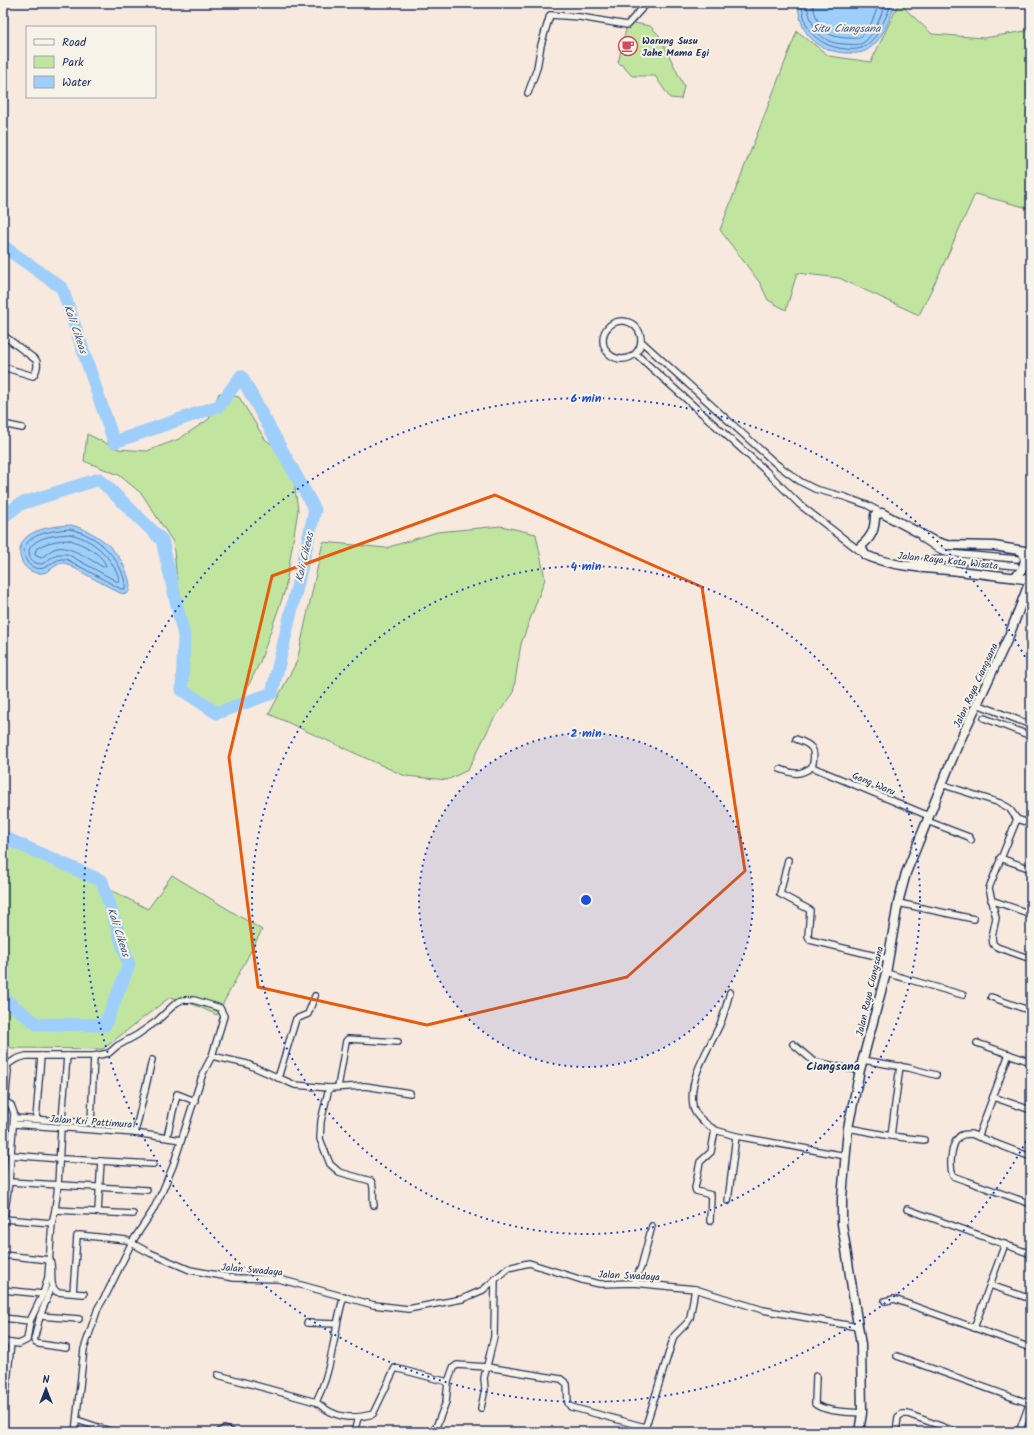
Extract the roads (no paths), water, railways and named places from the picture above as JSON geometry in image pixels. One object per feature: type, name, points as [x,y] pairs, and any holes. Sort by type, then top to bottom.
[{"type":"main road","name":"Jalan Raya Kota Wisata","points":[[878,514],[897,521],[934,541],[948,545],[994,546],[1031,552]]},
{"type":"main road","points":[[865,555],[861,546],[868,540],[875,527],[878,514]]},
{"type":"main road","points":[[1014,578],[1023,569],[1025,558],[1022,550]]},
{"type":"main road","name":"Jalan Raya Kota Wisata","points":[[865,555],[881,562],[902,566],[1031,579]]},
{"type":"main road","name":"Jalan Raya Ciangsana","points":[[860,1432],[862,1413],[861,1345],[842,1224],[842,1198],[848,1128],[860,1070],[886,972],[898,903],[906,873],[957,747],[1009,636],[1031,579]]},
{"type":"street","points":[[528,93],[537,68],[540,45],[550,15],[580,17],[627,25],[647,3]]},
{"type":"street","points":[[620,321],[629,322],[636,326],[641,333],[642,342],[636,354],[630,358],[622,360],[615,358],[604,348],[602,341],[604,334],[612,323],[620,321]]},
{"type":"street","points":[[3,335],[36,360],[38,364],[33,376],[3,368]]},
{"type":"street","points":[[642,342],[775,463],[801,482],[815,489],[868,505],[878,514]]},
{"type":"street","points":[[636,354],[766,471],[799,504],[865,555]]},
{"type":"street","points":[[3,424],[22,428]]},
{"type":"street","points":[[897,521],[936,548],[947,553],[1017,558]]},
{"type":"street","points":[[851,545],[861,546]]},
{"type":"street","points":[[902,566],[944,559],[1016,566]]},
{"type":"street","points":[[977,704],[1031,725]]},
{"type":"street","points":[[984,718],[1031,736]]},
{"type":"street","points":[[780,769],[799,774],[804,773],[812,767],[814,750],[810,744],[796,738]]},
{"type":"street","name":"Gang Waru","points":[[812,767],[928,818],[969,837],[971,840]]},
{"type":"street","points":[[948,786],[1004,805],[1013,812],[1017,819],[1031,824]]},
{"type":"street","points":[[1017,819],[1000,858],[990,888],[991,900],[996,918],[992,937],[993,944],[997,947],[1031,959]]},
{"type":"street","points":[[1000,858],[1031,869]]},
{"type":"street","points":[[788,860],[780,894],[810,910],[808,936],[810,940],[888,959]]},
{"type":"street","points":[[991,900],[1031,914]]},
{"type":"street","points":[[898,903],[974,919]]},
{"type":"street","points":[[886,972],[963,995]]},
{"type":"street","points":[[730,992],[721,1021],[700,1065],[693,1087],[692,1107],[704,1123],[715,1130],[736,1136],[846,1156]]},
{"type":"street","points":[[278,1078],[296,1018],[308,1014],[315,996]]},
{"type":"street","points":[[991,997],[1031,1011]]},
{"type":"street","points":[[3,1127],[8,1071],[5,1063],[26,1056],[94,1056],[109,1053],[117,1046],[137,1035],[157,1021],[176,1003],[182,1000],[194,1000],[220,1008],[223,1012],[223,1019],[212,1056],[203,1073],[173,1166],[152,1212],[132,1242],[108,1293],[98,1308],[84,1349],[75,1432]]},
{"type":"street","points":[[338,1087],[346,1041],[348,1039],[398,1042]]},
{"type":"street","points":[[977,1043],[1031,1062]]},
{"type":"street","points":[[793,1044],[813,1061],[860,1070]]},
{"type":"street","points":[[978,1137],[1009,1054]]},
{"type":"street","points":[[36,1119],[41,1056]]},
{"type":"street","points":[[62,1121],[67,1056]]},
{"type":"street","points":[[14,1118],[91,1123],[94,1056]]},
{"type":"street","points":[[212,1056],[247,1064],[295,1085],[329,1088],[365,1086],[410,1093]]},
{"type":"street","points":[[135,1133],[152,1060]]},
{"type":"street","points":[[863,1060],[900,1066],[936,1075]]},
{"type":"street","points":[[891,1136],[900,1066]]},
{"type":"street","points":[[329,1088],[321,1122],[320,1139],[330,1164],[339,1172],[371,1181],[373,1185],[372,1198],[374,1205]]},
{"type":"street","points":[[167,1137],[177,1094],[195,1101]]},
{"type":"street","points":[[993,1097],[1031,1110]]},
{"type":"street","points":[[3,1226],[9,1182],[14,1124],[14,1110],[11,1105],[6,1102]]},
{"type":"street","name":"Jalan Kri Pattimura","points":[[14,1124],[135,1133],[181,1140]]},
{"type":"street","points":[[3,1342],[19,1344],[27,1340],[30,1321],[43,1294],[48,1277],[52,1223],[62,1159],[62,1128]]},
{"type":"street","points":[[848,1128],[924,1140]]},
{"type":"street","points":[[710,1220],[711,1195],[696,1191],[695,1188],[700,1162],[711,1152],[715,1130]]},
{"type":"street","points":[[1031,1157],[971,1134],[963,1135],[959,1137],[952,1152],[951,1171],[953,1176],[1031,1204]]},
{"type":"street","points":[[728,1200],[736,1136]]},
{"type":"street","points":[[11,1155],[101,1162],[153,1164]]},
{"type":"street","points":[[98,1212],[101,1162]]},
{"type":"street","points":[[9,1182],[147,1190]]},
{"type":"street","points":[[908,1209],[1031,1254]]},
{"type":"street","points":[[55,1210],[133,1214]]},
{"type":"street","points":[[4,1219],[52,1223]]},
{"type":"street","points":[[634,1283],[641,1267],[652,1226]]},
{"type":"street","points":[[73,1293],[77,1236],[126,1240],[132,1242]]},
{"type":"street","name":"Jalan Swadaya","points":[[132,1242],[150,1253],[190,1270],[234,1278],[279,1279],[374,1305],[408,1309],[462,1299],[483,1290],[508,1268],[529,1263],[582,1280],[600,1284],[634,1283],[695,1289],[763,1310],[858,1327]]},
{"type":"street","points":[[974,1328],[1005,1244]]},
{"type":"street","points":[[3,1255],[50,1260]]},
{"type":"street","points":[[50,1260],[52,1265],[52,1286],[40,1316],[34,1337],[36,1343],[66,1348]]},
{"type":"street","points":[[481,1408],[485,1389],[484,1378],[494,1337],[495,1278]]},
{"type":"street","points":[[990,1285],[1031,1300]]},
{"type":"street","points":[[52,1286],[57,1292],[84,1294]]},
{"type":"street","points":[[434,1432],[446,1402],[448,1382],[454,1368],[457,1365],[487,1367],[561,1379],[567,1384],[568,1403],[571,1407],[645,1430],[674,1336],[690,1318],[695,1289]]},
{"type":"street","points":[[3,1290],[43,1294]]},
{"type":"street","points":[[316,1402],[322,1390],[327,1373],[344,1296]]},
{"type":"street","points":[[885,1301],[894,1299],[1031,1348]]},
{"type":"street","points":[[40,1316],[79,1319]]},
{"type":"street","points":[[3,1318],[30,1321]]},
{"type":"street","points":[[307,1324],[337,1324]]},
{"type":"street","points":[[6,1393],[11,1343]]},
{"type":"street","points":[[897,1356],[1031,1402],[1019,1432]]},
{"type":"street","points":[[218,1375],[316,1402],[335,1415],[358,1418],[373,1414],[395,1368],[448,1382]]},
{"type":"street","points":[[816,1376],[815,1404],[818,1407],[862,1413]]},
{"type":"street","points":[[896,1432],[898,1416],[908,1414],[957,1432]]},
{"type":"street","points":[[354,1432],[358,1418]]},
{"type":"street","points":[[77,1420],[113,1432]]},
{"type":"street","points":[[219,1432],[224,1429],[232,1432]]},
{"type":"water","name":"Situ Ciangsana","points":[[797,3],[896,3],[885,29],[873,46],[860,53],[846,53],[827,49],[811,38],[803,27]]},
{"type":"water","points":[[71,525],[90,532],[108,544],[115,552],[126,570],[129,580],[130,589],[127,594],[120,593],[65,563],[58,564],[42,573],[31,571],[26,567],[20,557],[21,545],[24,539],[34,532],[44,529],[55,526]]},
{"type":"waterway","name":"Kali Cikeas","points":[[3,246],[62,288],[114,442],[219,406],[241,376],[315,510],[272,693],[217,713],[182,690],[184,636],[162,540],[99,479],[20,504],[3,517]]},
{"type":"waterway","name":"Kali Cikeas","points":[[3,837],[102,881],[129,965],[105,1025],[37,1024],[3,998]]},
{"type":"tunnel","points":[[1021,560],[1031,562]]},
{"type":"tunnel","points":[[1020,567],[1031,569]]},
{"type":"place","name":"Warung Susu Jahe Mama Egi","points":[[628,46]]},
{"type":"district","name":"Ciangsana","points":[[833,1066]]}]
